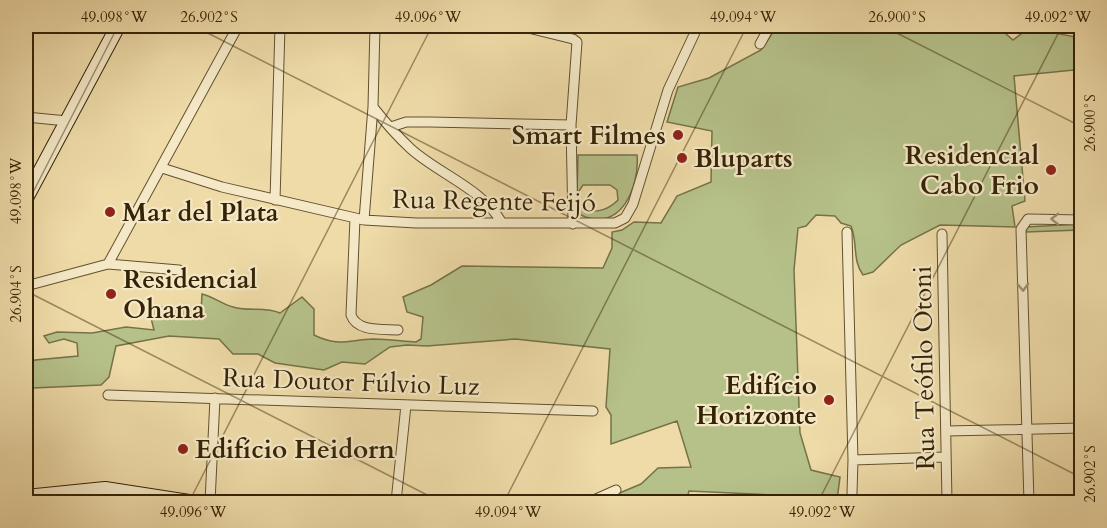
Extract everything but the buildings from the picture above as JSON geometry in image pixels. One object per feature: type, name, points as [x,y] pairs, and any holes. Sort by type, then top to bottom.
[{"type":"main road","points":[[26,198],[118,26]]},
{"type":"main road","points":[[26,497],[41,500],[105,489],[189,502]]},
{"type":"street","points":[[108,264],[238,26]]},
{"type":"street","points":[[275,200],[280,26]]},
{"type":"street","points":[[375,26],[373,106],[351,315],[359,327],[399,330]]},
{"type":"street","points":[[520,26],[573,39],[577,42],[571,125],[573,224]]},
{"type":"street","name":"Rua Regente Feijó","points":[[162,168],[275,200],[360,219],[615,223],[629,212],[668,90],[698,26]]},
{"type":"street","points":[[760,44],[770,26]]},
{"type":"street","points":[[373,106],[412,149],[496,213],[502,223]]},
{"type":"street","points":[[26,117],[67,121]]},
{"type":"street","points":[[391,128],[406,122],[571,125]]},
{"type":"street","points":[[1029,502],[1021,229],[1028,219],[1082,220]]},
{"type":"street","points":[[847,232],[852,493]]},
{"type":"street","name":"Rua Teófilo Otoni","points":[[942,234],[947,502]]},
{"type":"street","points":[[26,286],[108,264],[179,270]]},
{"type":"street","name":"Rua Doutor Fúlvio Luz","points":[[108,395],[593,411]]},
{"type":"street","points":[[210,502],[215,398]]},
{"type":"street","points":[[396,502],[406,405]]},
{"type":"street","points":[[946,431],[1082,428]]},
{"type":"street","points":[[853,460],[946,457]]},
{"type":"street","points":[[589,502],[616,490]]},
{"type":"green space","points":[[777,26],[997,26],[1013,40],[1029,28],[1081,38],[1081,104],[1074,70],[1014,76],[1025,201],[1012,206],[1015,227],[940,225],[901,245],[873,272],[863,275],[857,263],[851,226],[841,223],[835,216],[816,215],[806,226],[798,228],[794,270],[800,433],[811,470],[840,477],[837,500],[689,491],[687,498],[652,502],[598,502],[641,484],[658,468],[691,467],[677,421],[611,444],[611,415],[606,407],[610,349],[515,339],[427,346],[407,345],[390,347],[365,364],[342,362],[324,370],[275,363],[258,354],[233,354],[219,339],[169,336],[116,346],[109,377],[101,385],[33,388],[26,382],[26,367],[35,360],[78,356],[77,343],[64,339],[49,343],[44,336],[57,332],[92,333],[126,327],[154,330],[149,310],[168,306],[201,313],[202,294],[233,307],[280,313],[302,297],[314,309],[314,335],[322,339],[337,342],[373,339],[416,342],[421,339],[423,317],[407,312],[403,297],[431,285],[462,266],[603,268],[612,248],[612,232],[622,230],[634,222],[661,223],[677,196],[711,182],[712,131],[667,122],[678,87],[709,78],[761,50]]},
{"type":"green space","points":[[578,155],[637,155],[635,181],[631,193],[617,213],[607,218],[595,219],[581,215],[578,203],[580,202],[585,211],[595,211],[603,210],[618,200],[617,190],[610,185],[583,185],[577,194]]},
{"type":"green space","points":[[1080,224],[1080,230],[1026,232],[1026,227]]},
{"type":"place","name":"Smart Filmes","points":[[678,135]]},
{"type":"place","name":"Bluparts","points":[[682,158]]},
{"type":"place","name":"Residencial Cabo Frio","points":[[1051,170]]},
{"type":"place","name":"Mar del Plata","points":[[110,212]]},
{"type":"place","name":"Residencial Ohana","points":[[111,294]]},
{"type":"place","name":"Edifício Horizonte","points":[[829,400]]},
{"type":"place","name":"Edifício Heidorn","points":[[183,449]]}]
